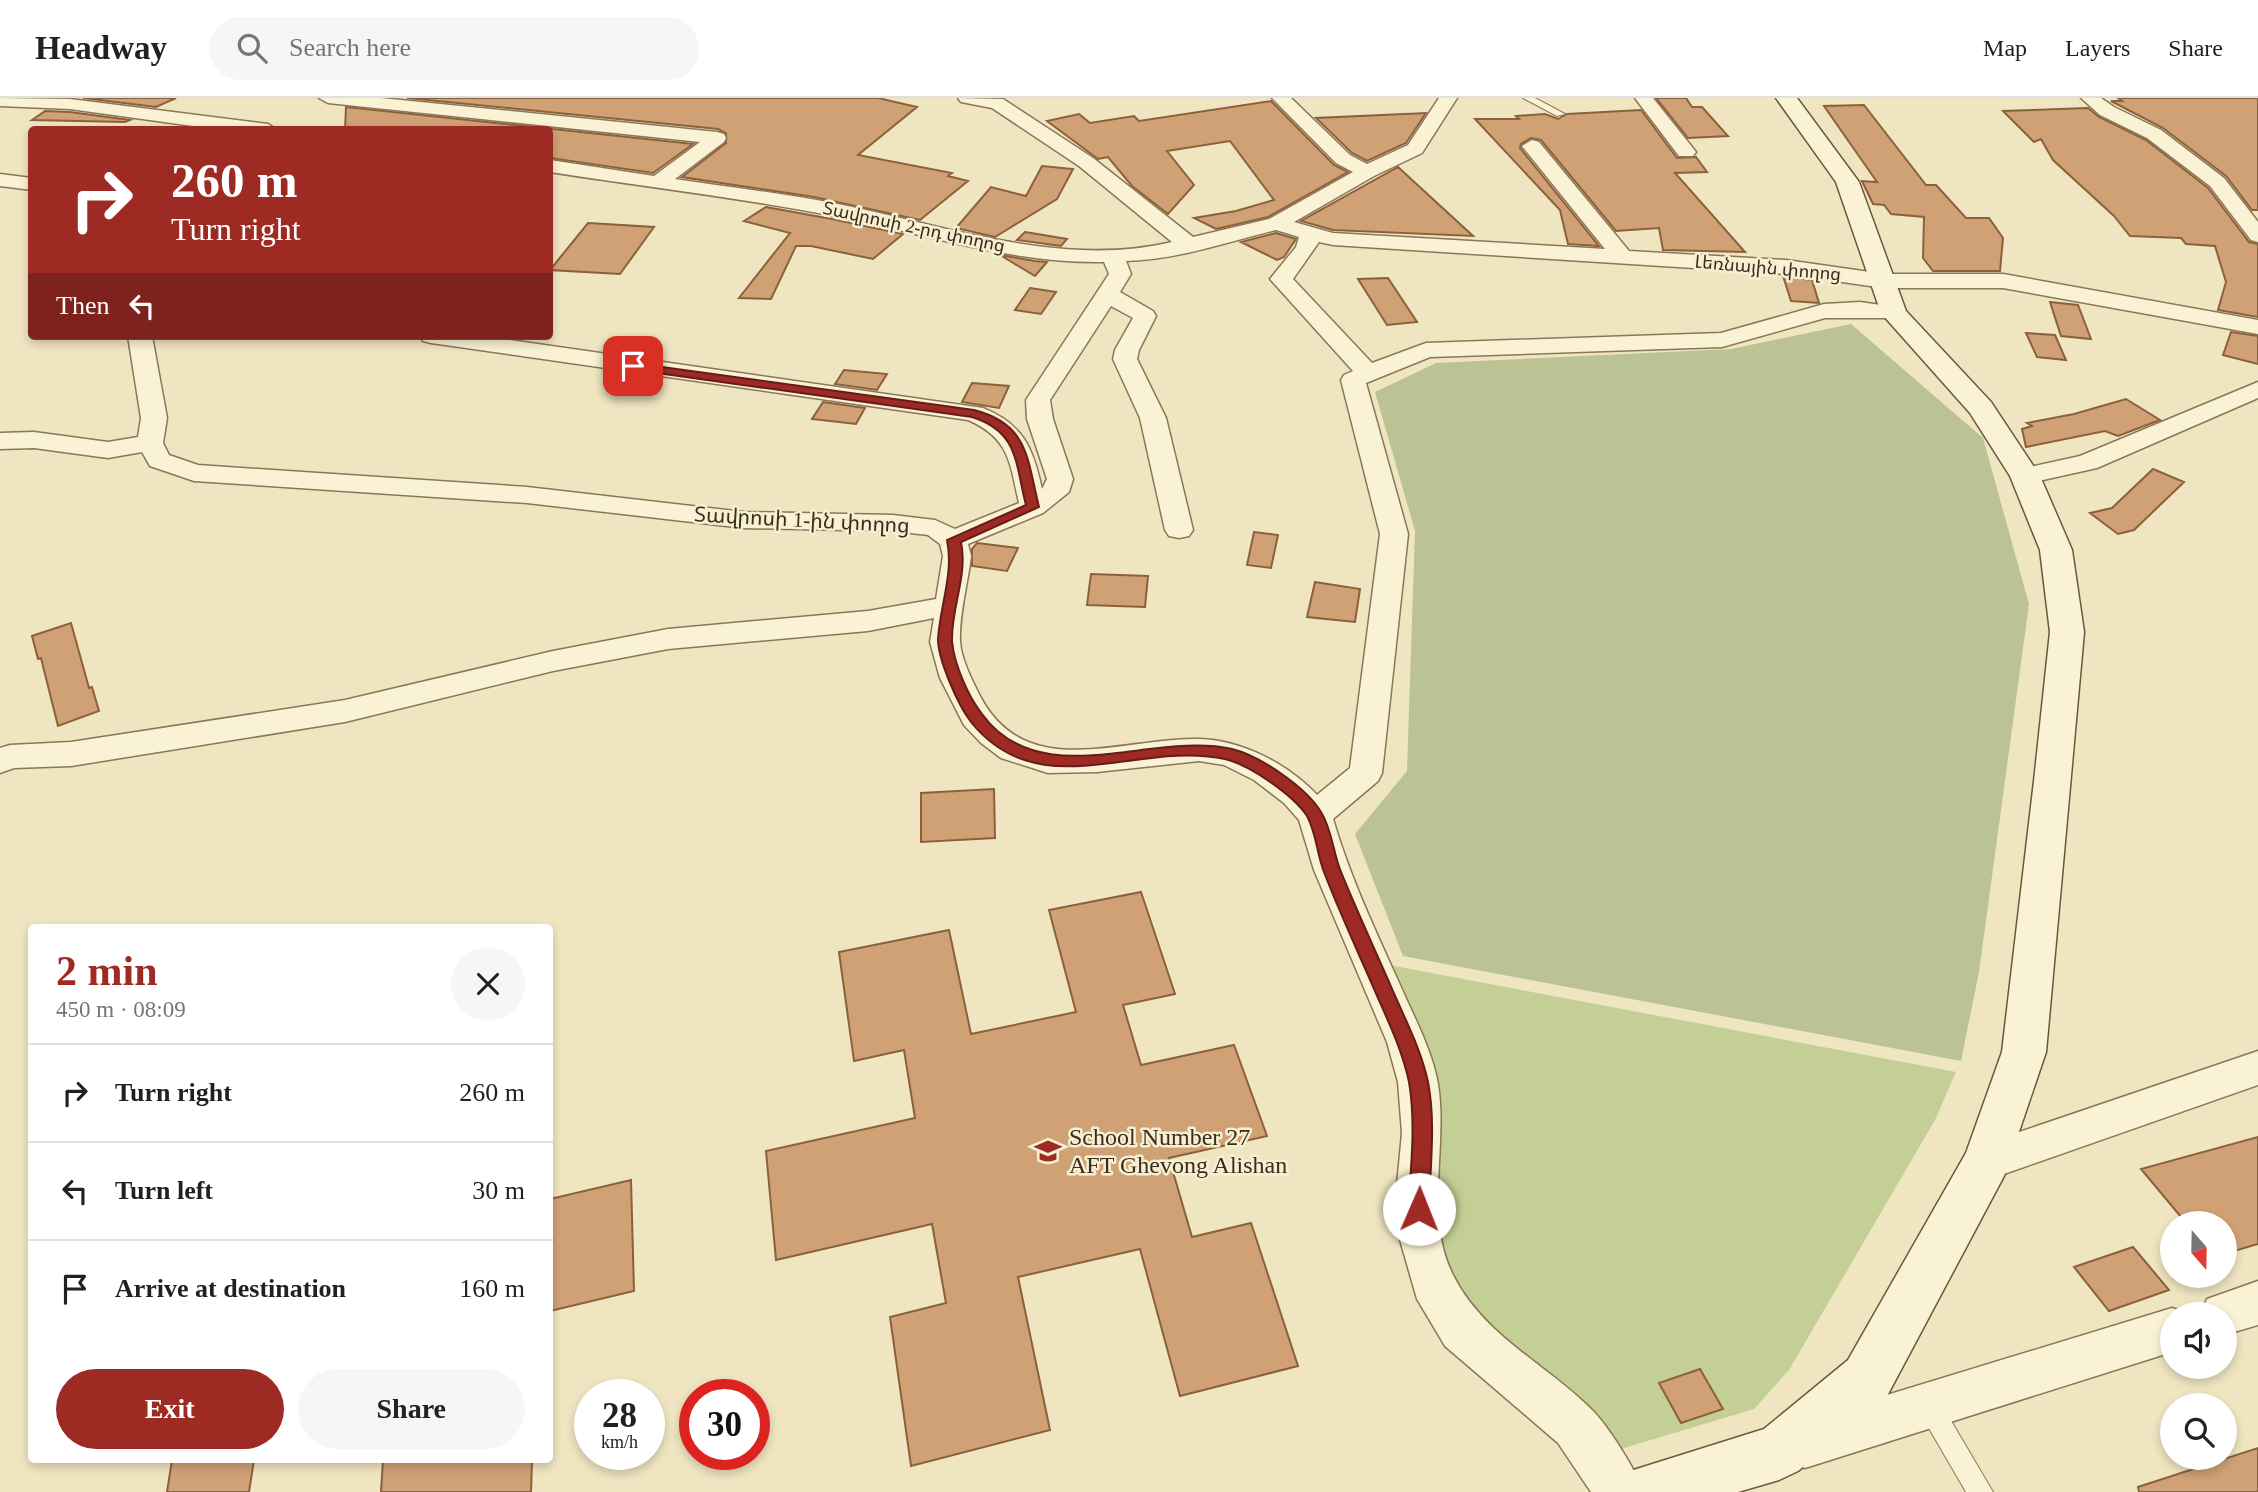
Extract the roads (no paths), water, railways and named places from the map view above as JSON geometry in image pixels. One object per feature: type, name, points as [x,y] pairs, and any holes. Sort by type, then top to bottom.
[{"type":"street","points":[[139,111],[156,98]]},
{"type":"street","points":[[328,98],[717,138],[659,181]]},
{"type":"street","points":[[967,98],[997,103],[1086,162],[1190,246]]},
{"type":"street","points":[[1281,98],[1343,159],[1367,172]]},
{"type":"street","points":[[1276,224],[1367,172],[1415,149],[1448,98]]},
{"type":"street","points":[[1644,98],[1686,152]]},
{"type":"street","points":[[1779,1452],[1867,1379],[1987,1161],[2024,1052],[2067,632],[2056,550],[2025,476],[1981,408],[1894,313],[1847,182],[1786,98]]},
{"type":"street","points":[[2090,98],[2107,111],[2154,134],[2217,182],[2258,236]]},
{"type":"street","points":[[0,101],[139,111],[241,126]]},
{"type":"street","points":[[1532,146],[1622,257]]},
{"type":"street","name":"Տավրոսի 2-րդ փողոց","points":[[553,166],[831,209],[1027,251],[1070,256],[1150,254],[1276,224]]},
{"type":"street","points":[[0,180],[28,184]]},
{"type":"street","name":"Լեռնային փողոց","points":[[1276,224],[1333,239],[1786,267],[1884,281],[2003,281],[2258,327]]},
{"type":"street","points":[[1311,233],[1306,248],[1281,279],[1369,374]]},
{"type":"street","points":[[1113,256],[1120,274],[1038,400],[1040,419],[1060,479],[1056,492],[1033,507],[954,540],[957,556],[945,642],[955,678],[975,717],[992,735],[1012,750],[1048,761],[1097,760],[1199,750],[1231,755],[1266,772],[1296,794],[1315,815],[1331,870],[1406,1042],[1418,1082],[1422,1133],[1418,1185],[1419,1233],[1433,1284],[1461,1330],[1575,1426],[1620,1492]]},
{"type":"street","points":[[1107,294],[1145,316],[1143,325],[1125,354],[1125,363],[1147,401],[1169,478],[1179,530]]},
{"type":"street","points":[[1315,815],[1366,773],[1394,534],[1353,380],[1426,350],[1723,340],[1824,311],[1860,309],[1894,313]]},
{"type":"street","points":[[0,441],[34,440],[108,450],[150,443],[153,418],[141,340]]},
{"type":"street","points":[[458,340],[974,413],[995,420],[1016,439],[1033,507]]},
{"type":"street","points":[[2025,476],[2088,462],[2258,389]]},
{"type":"street","name":"Տավրոսի 1-ին փողոց","points":[[150,443],[159,460],[194,473],[527,495],[744,520],[893,523],[935,528],[954,540]]},
{"type":"street","points":[[3,751],[71,754],[345,711],[553,661],[668,639],[867,621],[950,606]]},
{"type":"street","points":[[1987,1161],[2258,1068]]},
{"type":"street","points":[[1647,1492],[1704,1484],[1779,1452],[2160,1334]]},
{"type":"lane","points":[[1528,98],[1560,114]]},
{"type":"lane","points":[[1928,1406],[1980,1492]]},
{"type":"place","name":"School Number 27 AFT Ghevong Alishan","points":[[1048,1151]]}]
